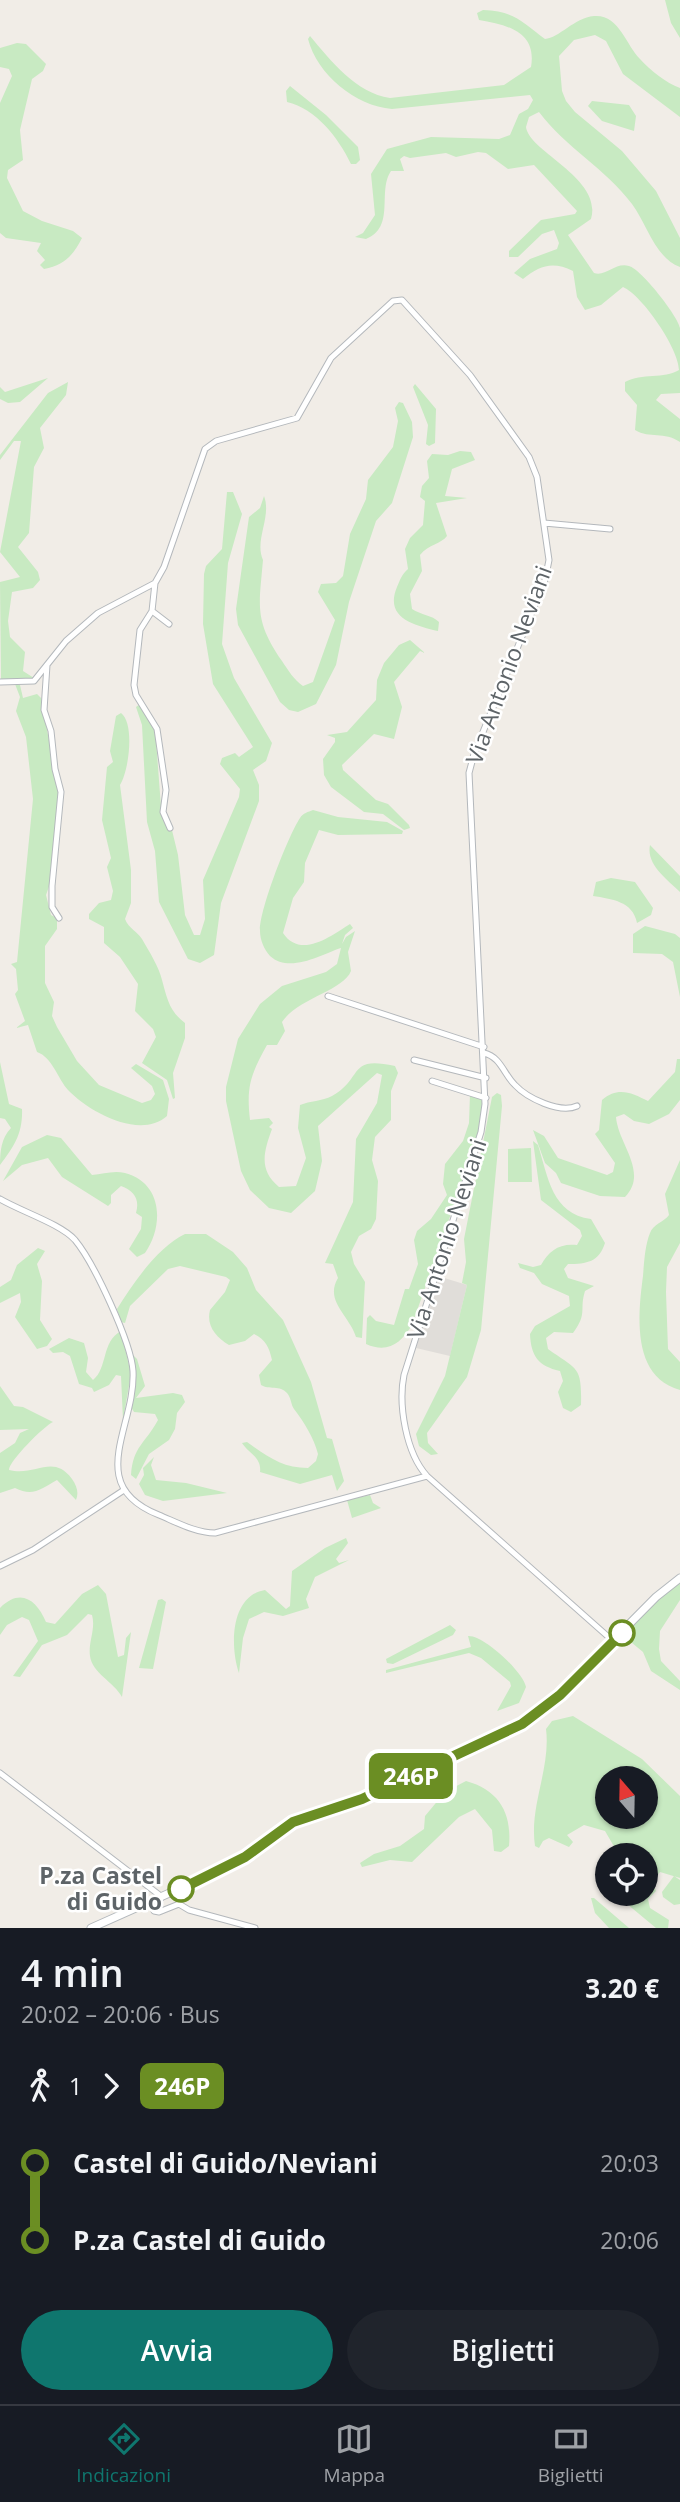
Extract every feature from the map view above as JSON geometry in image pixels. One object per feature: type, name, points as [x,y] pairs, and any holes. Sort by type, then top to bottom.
[{"type":"street","name":"Via Antonio Neviani","points":[[170,828],[163,813],[166,790],[157,729],[136,695],[134,685],[141,631],[152,611],[155,583],[164,567],[206,447],[284,424],[298,417],[331,358],[398,299],[462,366],[528,455],[536,474],[549,563],[547,577],[469,773],[486,1098],[481,1134],[402,1387],[403,1410],[419,1465],[427,1476],[613,1641]]},
{"type":"street","points":[[544,523],[610,529]]},
{"type":"street","points":[[0,682],[31,682],[66,641],[98,613],[155,583]]},
{"type":"street","points":[[152,611],[169,624]]},
{"type":"street","points":[[47,665],[44,710],[51,732],[55,769],[61,792],[52,896],[52,907],[59,918]]},
{"type":"street","points":[[328,996],[484,1050],[517,1087],[554,1107],[566,1110],[577,1106]]},
{"type":"street","points":[[414,1060],[486,1079]]},
{"type":"street","points":[[432,1081],[486,1098]]},
{"type":"street","points":[[0,1199],[74,1240],[124,1330],[133,1371],[116,1468],[124,1490],[143,1509],[199,1531],[215,1533],[427,1476]]},
{"type":"street","points":[[0,1566],[33,1550],[124,1490]]},
{"type":"street","points":[[91,1928],[237,1862],[293,1822],[369,1796],[522,1724],[560,1695],[680,1578]]},
{"type":"street","points":[[0,1773],[162,1897]]},
{"type":"street","points":[[150,1903],[154,1911],[159,1912],[179,1904],[189,1910],[255,1928]]},
{"type":"shaded area","points":[[438,1276],[467,1285],[450,1356],[416,1348]]},
{"type":"green space","points":[[665,0],[680,0],[680,38],[671,23]]},
{"type":"green space","points":[[483,10],[510,15],[545,39],[587,18],[603,17],[616,25],[648,67],[680,88],[680,117],[623,74],[606,41],[595,35],[574,40],[559,56],[562,91],[566,101],[575,112],[622,151],[656,191],[680,238],[680,267],[664,256],[621,191],[539,112],[529,117],[526,127],[539,146],[576,178],[586,191],[592,204],[591,219],[568,235],[594,273],[603,273],[624,265],[635,269],[658,294],[678,322],[680,393],[661,394],[656,400],[680,419],[680,442],[635,430],[637,405],[625,391],[625,382],[679,370],[673,349],[640,300],[623,287],[601,305],[585,310],[577,297],[573,271],[553,265],[535,270],[523,279],[514,273],[530,259],[557,249],[559,243],[554,230],[542,234],[518,257],[509,257],[509,251],[541,220],[575,214],[577,211],[534,165],[508,169],[486,153],[478,152],[456,157],[446,153],[410,158],[404,156],[400,159],[404,171],[391,171],[387,179],[381,226],[366,239],[355,237],[363,233],[375,215],[371,174],[387,149],[431,137],[499,139],[510,135],[519,114],[528,109],[533,100],[530,95],[392,109],[378,107],[352,95],[329,76],[308,39],[310,36],[355,83],[366,90],[390,98],[504,85],[531,67],[532,55],[525,38],[518,32],[479,20],[477,13]]},
{"type":"green space","points":[[17,43],[26,44],[46,64],[43,71],[32,79],[20,130],[23,160],[8,170],[7,178],[23,211],[42,221],[73,231],[82,238],[67,259],[44,269],[40,265],[45,260],[37,251],[41,243],[6,238],[0,233],[0,103],[12,76],[9,69],[0,67],[0,48]]},
{"type":"green space","points":[[290,86],[326,115],[358,147],[360,160],[356,164],[351,164],[333,134],[317,118],[287,102],[286,91]]},
{"type":"green space","points":[[592,101],[629,105],[636,116],[634,131],[602,121],[588,106]]},
{"type":"green space","points":[[48,378],[20,402],[8,403],[0,399],[0,387],[5,392]]},
{"type":"green space","points":[[68,382],[66,395],[40,428],[44,448],[34,467],[29,533],[18,547],[38,572],[40,580],[33,588],[12,592],[8,621],[10,637],[25,652],[23,671],[34,678],[1,680],[0,582],[20,577],[0,552],[21,441],[14,441],[0,460],[0,455],[48,393]]},
{"type":"green space","points":[[415,384],[436,409],[435,443],[429,446],[426,444],[428,425],[413,387]]},
{"type":"green space","points":[[399,402],[403,403],[412,422],[413,437],[392,503],[376,521],[349,602],[336,665],[316,704],[298,712],[289,710],[280,702],[238,625],[236,609],[249,517],[260,508],[264,496],[266,512],[260,545],[263,560],[260,613],[273,647],[294,678],[303,686],[313,682],[335,620],[318,592],[321,584],[336,583],[343,576],[350,534],[366,499],[368,480],[393,447],[398,421],[395,408]]},
{"type":"green space","points":[[460,451],[471,452],[475,460],[452,469],[445,496],[467,498],[436,503],[447,536],[420,555],[422,571],[410,594],[412,609],[439,622],[438,631],[411,623],[404,618],[398,613],[394,598],[400,580],[408,569],[405,549],[410,538],[423,525],[425,501],[420,497],[422,486],[429,478],[427,461],[432,454],[448,455]]},
{"type":"green space","points":[[227,492],[233,492],[242,514],[228,563],[222,644],[234,678],[272,743],[266,761],[253,770],[259,785],[259,801],[221,903],[214,955],[200,963],[188,959],[159,902],[155,851],[147,822],[142,725],[136,707],[140,704],[155,727],[161,807],[170,822],[178,855],[185,915],[194,935],[200,935],[205,919],[203,880],[240,789],[220,764],[222,758],[235,753],[239,757],[253,747],[213,684],[203,624],[204,574],[206,566],[222,549]]},
{"type":"green space","points":[[410,640],[425,653],[420,651],[394,682],[402,707],[394,739],[374,734],[342,765],[343,770],[376,800],[388,804],[409,825],[410,828],[404,830],[383,814],[364,812],[331,787],[324,775],[323,759],[335,742],[335,738],[327,735],[347,732],[376,700],[377,680],[384,663],[399,645]]},
{"type":"green space","points":[[15,684],[20,685],[23,698],[37,694],[41,698],[59,793],[52,878],[46,895],[51,915],[57,918],[57,929],[45,946],[45,983],[54,1002],[52,1016],[77,1061],[99,1085],[142,1103],[151,1100],[155,1094],[152,1086],[131,1068],[136,1064],[163,1080],[169,1099],[167,1116],[156,1123],[129,1124],[89,1107],[68,1090],[51,1063],[37,1052],[28,1025],[16,1028],[25,1021],[15,994],[18,990],[16,969],[11,964],[17,962],[33,799],[26,737],[16,711],[20,697]]},
{"type":"green space","points":[[121,713],[128,726],[129,736],[128,759],[120,785],[131,870],[131,903],[125,919],[148,949],[159,970],[169,1004],[185,1023],[185,1038],[173,1073],[173,1099],[167,1080],[142,1063],[156,1037],[153,1029],[135,1011],[138,984],[120,957],[104,943],[104,927],[89,919],[89,914],[99,903],[111,900],[113,891],[107,867],[111,858],[102,820],[107,767],[113,762],[110,751],[116,716]]},
{"type":"green space","points":[[313,810],[338,817],[387,822],[403,831],[402,834],[338,835],[319,830],[305,863],[304,882],[293,898],[283,933],[290,941],[307,945],[326,939],[350,924],[353,928],[345,935],[342,944],[346,937],[355,931],[348,952],[351,971],[339,984],[298,1007],[282,1022],[285,1031],[277,1045],[267,1045],[254,1073],[249,1089],[250,1120],[269,1118],[273,1123],[269,1127],[272,1129],[265,1153],[265,1167],[272,1181],[279,1187],[296,1186],[306,1158],[298,1128],[300,1105],[332,1096],[349,1082],[362,1066],[380,1063],[395,1066],[398,1073],[391,1091],[391,1120],[375,1137],[372,1160],[378,1181],[376,1219],[371,1229],[359,1236],[351,1252],[354,1264],[365,1282],[362,1338],[356,1337],[336,1301],[334,1294],[338,1278],[333,1264],[325,1263],[353,1202],[356,1139],[377,1103],[382,1075],[377,1073],[318,1126],[322,1161],[315,1191],[291,1213],[269,1208],[250,1190],[241,1171],[226,1101],[226,1087],[238,1039],[260,1004],[282,986],[326,972],[337,964],[341,948],[306,961],[278,961],[266,950],[260,934],[264,907],[289,840],[301,816]]},
{"type":"green space","points":[[650,845],[680,876],[680,892],[654,865]]},
{"type":"green space","points":[[611,878],[635,882],[653,908],[651,915],[637,923],[631,910],[620,902],[593,896],[596,882]]},
{"type":"green space","points":[[645,926],[675,934],[680,938],[680,997],[673,962],[662,954],[633,953],[633,934]]},
{"type":"green space","points":[[677,1059],[680,1059],[680,1100],[669,1114],[649,1124],[634,1121],[624,1114],[616,1117],[633,1168],[632,1187],[625,1197],[600,1196],[561,1183],[556,1173],[545,1163],[533,1130],[544,1136],[558,1158],[607,1175],[613,1172],[615,1163],[595,1134],[599,1130],[602,1100],[619,1092],[631,1093],[648,1101],[675,1072]]},
{"type":"green space","points":[[0,1062],[9,1104],[22,1109],[17,1139],[0,1165],[3,1141],[11,1128],[5,1119],[0,1118]]},
{"type":"green space","points":[[497,1093],[501,1095],[502,1106],[481,1330],[467,1377],[427,1433],[428,1443],[438,1454],[431,1455],[419,1446],[416,1434],[445,1376],[467,1285],[462,1283],[466,1262],[464,1239],[492,1097]]},
{"type":"green space","points":[[470,1094],[483,1097],[480,1131],[412,1325],[393,1345],[381,1348],[366,1344],[367,1318],[370,1315],[376,1321],[394,1325],[405,1289],[409,1289],[418,1264],[414,1240],[417,1231],[431,1219],[447,1195],[443,1184],[445,1164],[463,1141],[469,1123]]},
{"type":"green space","points":[[47,1135],[61,1138],[92,1175],[125,1173],[138,1178],[147,1186],[153,1196],[157,1218],[155,1231],[145,1253],[137,1257],[129,1249],[141,1229],[142,1217],[136,1213],[135,1196],[126,1188],[121,1186],[111,1195],[111,1203],[108,1206],[62,1177],[48,1158],[22,1165],[3,1181],[22,1147]]},
{"type":"green space","points":[[533,1141],[538,1145],[549,1181],[560,1202],[578,1216],[591,1219],[605,1243],[596,1258],[568,1264],[564,1269],[568,1278],[594,1286],[585,1291],[582,1316],[573,1333],[554,1332],[546,1338],[548,1349],[571,1365],[579,1375],[581,1405],[571,1412],[563,1408],[558,1392],[563,1381],[560,1371],[537,1359],[530,1334],[535,1326],[570,1306],[569,1296],[542,1284],[534,1273],[520,1268],[518,1263],[533,1267],[541,1265],[555,1249],[565,1245],[577,1245],[582,1236],[580,1230],[541,1200]]},
{"type":"green space","points":[[531,1148],[532,1182],[508,1182],[508,1149]]},
{"type":"green space","points":[[680,1160],[680,1243],[667,1267],[666,1292],[668,1349],[680,1362],[680,1390],[664,1383],[653,1372],[645,1358],[641,1342],[640,1308],[647,1243],[651,1230],[669,1215],[665,1194]]},
{"type":"green space","points":[[185,1234],[206,1234],[233,1252],[247,1268],[256,1290],[283,1320],[311,1382],[327,1438],[332,1439],[344,1481],[337,1491],[332,1475],[300,1484],[260,1472],[257,1459],[242,1443],[247,1442],[276,1461],[291,1466],[308,1468],[316,1461],[318,1454],[287,1393],[261,1385],[259,1375],[272,1360],[264,1341],[254,1334],[245,1341],[229,1345],[216,1335],[211,1326],[210,1310],[225,1292],[230,1280],[180,1266],[168,1269],[130,1306],[125,1323],[121,1322],[117,1309],[138,1277],[165,1248]]},
{"type":"green space","points":[[38,1248],[45,1251],[37,1264],[42,1281],[40,1320],[52,1339],[47,1346],[37,1349],[15,1317],[21,1302],[20,1293],[0,1303],[0,1287],[11,1280],[17,1265]]},
{"type":"green space","points":[[121,1331],[131,1374],[123,1420],[121,1376],[116,1375],[109,1385],[94,1392],[92,1388],[79,1384],[70,1356],[63,1352],[53,1353],[49,1349],[69,1338],[84,1343],[88,1358],[86,1372],[93,1380],[101,1369],[110,1342]]},
{"type":"green space","points":[[130,1352],[137,1359],[145,1386],[136,1398],[173,1393],[182,1395],[185,1402],[177,1413],[175,1429],[169,1440],[149,1454],[136,1479],[131,1475],[134,1458],[158,1420],[155,1414],[134,1412],[131,1407],[135,1367]]},
{"type":"green space","points":[[0,1386],[14,1406],[23,1407],[53,1422],[28,1444],[9,1470],[27,1471],[51,1467],[65,1471],[76,1487],[76,1500],[57,1480],[37,1491],[27,1492],[15,1488],[0,1493],[0,1453],[15,1443],[20,1433],[29,1429],[0,1430]]},
{"type":"green space","points":[[154,1457],[151,1465],[156,1480],[186,1483],[227,1493],[163,1501],[145,1495],[139,1484],[144,1475],[143,1468]]},
{"type":"green space","points":[[370,1495],[373,1503],[381,1508],[352,1518],[347,1500]]},
{"type":"green space","points":[[346,1538],[348,1543],[336,1559],[339,1563],[349,1560],[315,1577],[306,1599],[309,1608],[283,1616],[264,1612],[249,1619],[243,1638],[239,1673],[234,1650],[235,1624],[245,1602],[253,1594],[265,1590],[286,1609],[290,1606],[292,1571],[325,1548]]},
{"type":"green space","points":[[680,1581],[680,1600],[660,1631],[659,1649],[661,1661],[680,1681],[680,1690],[651,1671],[643,1652],[626,1638],[628,1632],[655,1602]]},
{"type":"green space","points":[[98,1585],[106,1594],[118,1657],[124,1655],[126,1638],[131,1632],[122,1697],[92,1662],[90,1651],[93,1620],[92,1615],[88,1614],[67,1635],[42,1645],[20,1677],[13,1676],[38,1641],[29,1620],[22,1617],[7,1625],[0,1635],[0,1608],[15,1598],[28,1599],[38,1608],[46,1622],[55,1624],[82,1594]]},
{"type":"green space","points":[[158,1600],[166,1602],[153,1669],[139,1668]]},
{"type":"green space","points":[[450,1625],[456,1630],[453,1635],[393,1664],[387,1663],[386,1659]]},
{"type":"green space","points":[[468,1636],[475,1637],[493,1648],[518,1673],[526,1687],[519,1703],[497,1711],[511,1686],[510,1682],[481,1658],[469,1653],[386,1673],[386,1670],[471,1647]]},
{"type":"green space","points":[[573,1716],[649,1766],[595,1766],[595,1828],[584,1825],[567,1835],[573,1842],[569,1847],[549,1838],[543,1841],[539,1848],[535,1846],[535,1816],[546,1758],[546,1729],[552,1721]]},
{"type":"green space","points":[[658,1775],[680,1796],[680,1878],[660,1872],[658,1874],[658,1843],[612,1843],[605,1831],[598,1829],[658,1829]]},
{"type":"green space","points":[[466,1781],[487,1790],[501,1804],[508,1823],[509,1846],[501,1852],[494,1851],[492,1830],[475,1809],[459,1817],[412,1862],[390,1860],[362,1867],[360,1863],[374,1854],[400,1846],[424,1829],[425,1816],[445,1792]]},
{"type":"green space","points":[[674,1876],[680,1880],[680,1904],[674,1905],[663,1897],[662,1892]]},
{"type":"green space","points":[[591,1898],[595,1899],[595,1906],[603,1906],[629,1928],[609,1928],[595,1913]]},
{"type":"green space","points":[[629,1906],[650,1906],[669,1920],[668,1928],[656,1928]]},
{"type":"bus line","name":"246P","points":[[181,1889],[245,1857],[293,1822],[362,1799],[522,1724],[560,1695],[622,1633]]},
{"type":"place","name":"P.za Castel di Guido","points":[[181,1889]]}]
